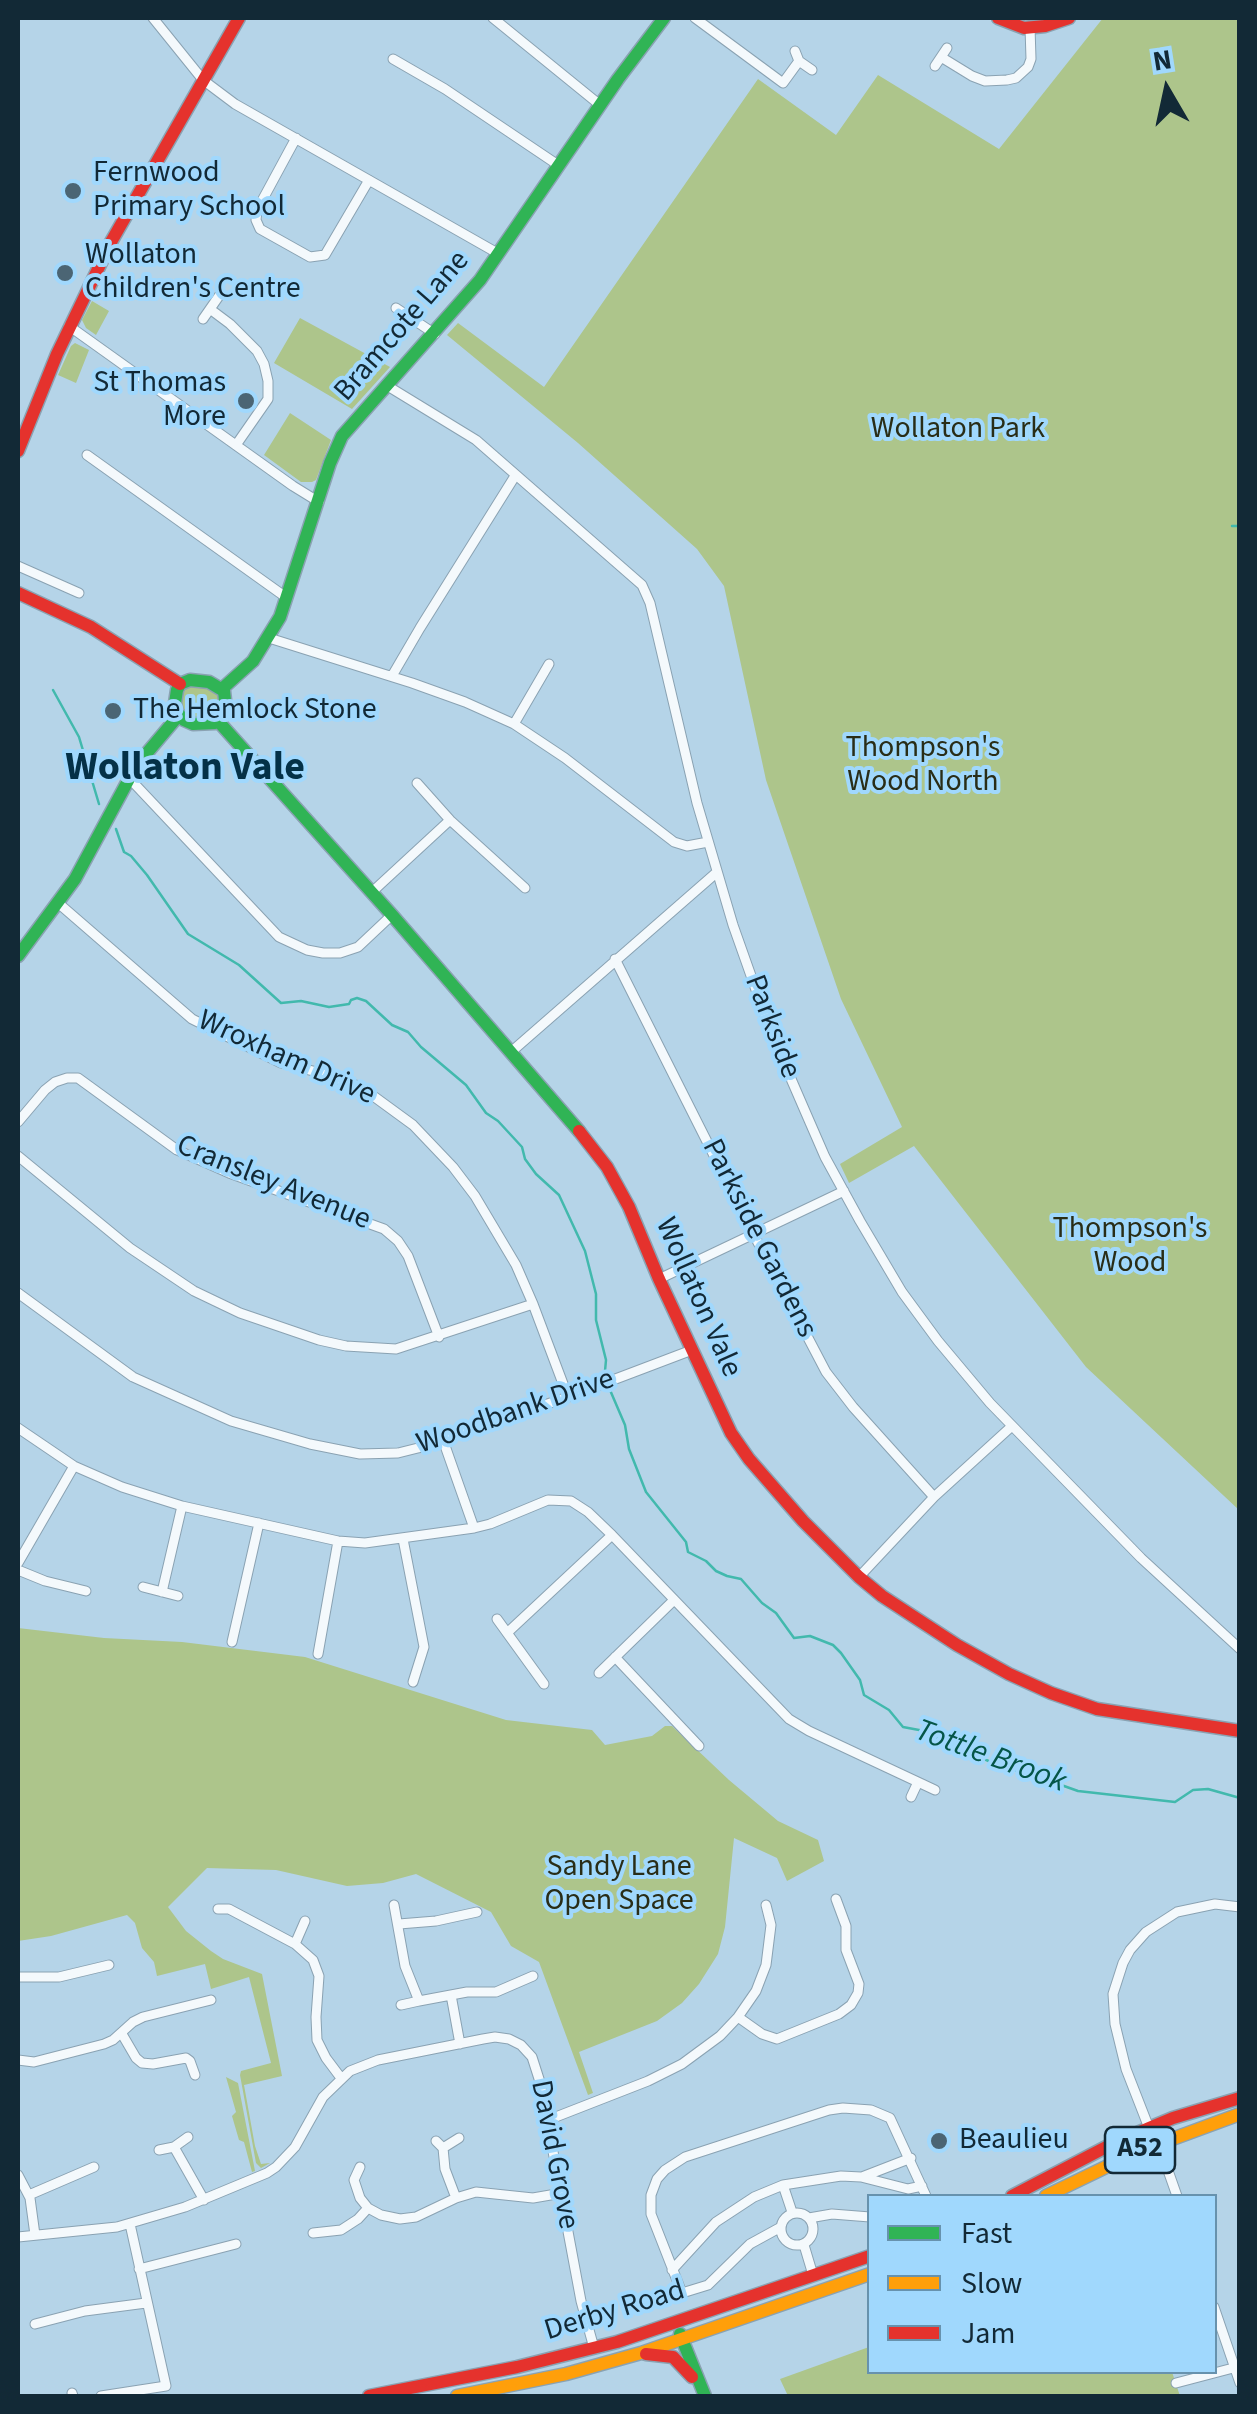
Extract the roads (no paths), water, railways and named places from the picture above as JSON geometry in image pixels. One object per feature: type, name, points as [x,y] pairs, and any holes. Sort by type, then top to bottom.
[{"type":"main road","points":[[18,451],[69,326],[131,204],[238,18]]},
{"type":"main road","name":"Bramcote Lane","points":[[222,688],[248,667],[288,598],[334,449],[386,384],[435,334],[498,254],[664,18]]},
{"type":"main road","points":[[998,18],[1030,27],[1069,18]]},
{"type":"main road","points":[[18,593],[92,626],[180,684],[196,680],[222,688],[226,709],[218,721],[198,725],[179,715],[174,703],[180,684]]},
{"type":"main road","points":[[20,947],[88,857],[149,748],[179,715]]},
{"type":"main road","name":"Wollaton Vale","points":[[218,721],[392,914],[572,1121],[607,1167],[629,1207],[658,1279],[731,1433],[803,1520],[859,1577],[957,1645],[1051,1693],[1097,1709],[1240,1731]]},
{"type":"main road","name":"A52","points":[[1016,2194],[1149,2128],[1240,2098]]},
{"type":"main road","name":"A52","points":[[1050,2194],[1158,2142],[1240,2114]]},
{"type":"main road","name":"Derby Road","points":[[369,2396],[594,2348],[867,2257]]},
{"type":"main road","name":"Derby Road","points":[[466,2396],[641,2353],[867,2275]]},
{"type":"main road","points":[[676,2322],[703,2391]]},
{"type":"main road","points":[[641,2353],[678,2360],[703,2391]]},
{"type":"street","points":[[153,18],[202,80],[235,104],[498,254]]},
{"type":"street","points":[[494,18],[600,104]]},
{"type":"street","points":[[695,18],[782,83],[797,56],[812,70]]},
{"type":"street","points":[[941,57],[985,81],[1016,78],[1032,59],[1030,27]]},
{"type":"street","points":[[393,59],[558,165]]},
{"type":"street","points":[[296,138],[256,216],[260,228],[276,238],[310,257],[328,254],[369,180]]},
{"type":"street","points":[[202,319],[219,296]]},
{"type":"street","points":[[396,308],[435,334]]},
{"type":"street","points":[[210,309],[256,352],[268,382],[268,399],[236,444]]},
{"type":"street","points":[[69,326],[320,502]]},
{"type":"street","name":"Parkside","points":[[386,384],[461,429],[647,593],[716,873],[772,1036],[844,1191],[902,1292],[958,1366],[1141,1558],[1240,1649]]},
{"type":"street","points":[[87,454],[288,598]]},
{"type":"street","points":[[392,676],[515,476]]},
{"type":"street","points":[[18,566],[79,593]]},
{"type":"street","points":[[268,638],[392,676],[514,724],[674,842],[688,846],[708,842]]},
{"type":"street","points":[[514,724],[549,664]]},
{"type":"street","points":[[129,778],[279,937],[307,950],[340,953],[358,948],[392,914]]},
{"type":"street","points":[[417,783],[450,820],[526,888]]},
{"type":"street","points":[[372,892],[450,820]]},
{"type":"street","points":[[511,1052],[716,873]]},
{"type":"street","name":"Wroxham Drive","points":[[57,902],[192,1019],[282,1063],[361,1087],[413,1124],[475,1196],[516,1265],[568,1397]]},
{"type":"street","name":"Parkside Gardens","points":[[615,960],[826,1372],[934,1497]]},
{"type":"street","name":"Cransley Avenue","points":[[18,1122],[55,1082],[78,1078],[177,1150],[384,1229],[408,1256],[439,1337]]},
{"type":"street","points":[[18,1156],[130,1248],[194,1291],[240,1313],[318,1340],[396,1349],[534,1304]]},
{"type":"street","points":[[658,1279],[844,1191]]},
{"type":"street","name":"Woodbank Drive","points":[[18,1293],[133,1377],[230,1421],[360,1454],[398,1453],[443,1440],[692,1350]]},
{"type":"street","points":[[859,1577],[934,1497],[1012,1426]]},
{"type":"street","points":[[18,1428],[74,1466],[122,1487],[182,1506],[338,1541],[403,1539],[474,1528],[548,1500],[572,1501],[736,1657],[788,1719],[936,1790]]},
{"type":"street","points":[[443,1440],[474,1528]]},
{"type":"street","points":[[18,1562],[74,1466]]},
{"type":"street","points":[[162,1592],[182,1506]]},
{"type":"street","points":[[232,1642],[259,1523]]},
{"type":"street","points":[[506,1633],[612,1535]]},
{"type":"street","points":[[403,1539],[424,1647],[414,1682]]},
{"type":"street","points":[[318,1654],[338,1541]]},
{"type":"street","points":[[18,1570],[86,1591]]},
{"type":"street","points":[[74,1588],[78,1576]]},
{"type":"street","points":[[142,1587],[178,1596]]},
{"type":"street","points":[[598,1673],[674,1600]]},
{"type":"street","points":[[497,1619],[544,1684]]},
{"type":"street","points":[[615,1658],[699,1746]]},
{"type":"street","points":[[660,1724],[669,1716]]},
{"type":"street","points":[[911,1798],[918,1782]]},
{"type":"street","points":[[738,2017],[772,2039],[783,2038],[851,2006],[859,1984],[846,1950],[846,1926],[836,1899]]},
{"type":"street","points":[[1149,2128],[1114,2024],[1113,1994],[1123,1963],[1146,1932],[1177,1912],[1214,1904],[1240,1907]]},
{"type":"street","points":[[394,1905],[405,1966],[420,2000]]},
{"type":"street","points":[[548,2120],[648,2081],[710,2045],[738,2017],[756,1991],[766,1965],[771,1925],[765,1905]]},
{"type":"street","points":[[226,1906],[308,1954],[318,1970],[316,2036],[341,2078]]},
{"type":"street","points":[[399,1924],[436,1921],[469,1910]]},
{"type":"street","points":[[295,1944],[305,1920]]},
{"type":"street","points":[[18,1978],[50,1978],[109,1964]]},
{"type":"street","points":[[840,1970],[851,1964]]},
{"type":"street","points":[[402,2005],[467,1992],[496,1992],[528,1983]]},
{"type":"street","points":[[451,1995],[460,2044]]},
{"type":"street","points":[[18,2060],[34,2062],[104,2044],[143,2016],[212,2000]]},
{"type":"street","points":[[122,2034],[142,2064],[186,2058],[195,2075]]},
{"type":"street","name":"David Grove","points":[[18,2237],[130,2224],[204,2200],[258,2177],[284,2160],[322,2098],[341,2078],[363,2065],[495,2037],[509,2038],[521,2045],[535,2063],[581,2301],[594,2348]]},
{"type":"street","points":[[672,2270],[728,2212],[783,2185],[828,2176],[861,2177],[924,2191],[890,2118],[871,2110],[829,2110],[677,2161],[657,2179],[650,2214],[672,2270],[692,2315]]},
{"type":"street","points":[[160,2150],[174,2147],[188,2137]]},
{"type":"street","points":[[456,2198],[440,2144],[459,2138]]},
{"type":"street","points":[[1158,2142],[1176,2194]]},
{"type":"street","points":[[174,2147],[204,2200]]},
{"type":"street","points":[[861,2177],[911,2158]]},
{"type":"street","points":[[360,2167],[354,2180],[358,2192],[368,2208],[390,2218],[406,2219],[476,2192],[533,2198],[562,2193]]},
{"type":"street","points":[[29,2194],[94,2168]]},
{"type":"street","points":[[18,2175],[29,2194],[35,2235]]},
{"type":"street","points":[[342,2180],[354,2180]]},
{"type":"street","points":[[783,2185],[792,2212]]},
{"type":"street","points":[[314,2233],[349,2226],[368,2208]]},
{"type":"street","points":[[809,2218],[813,2233],[810,2240],[800,2247],[791,2244],[782,2227],[792,2212],[809,2218],[832,2214],[867,2217]]},
{"type":"street","points":[[326,2220],[327,2232]]},
{"type":"street","points":[[102,2396],[168,2391],[130,2224]]},
{"type":"street","points":[[682,2294],[708,2285],[750,2244],[782,2227]]},
{"type":"street","points":[[140,2268],[236,2244]]},
{"type":"street","points":[[804,2245],[814,2275]]},
{"type":"street","points":[[35,2324],[50,2314],[146,2303]]},
{"type":"street","points":[[1217,2315],[1240,2382]]},
{"type":"street","points":[[1176,2383],[1208,2374]]},
{"type":"waterway","points":[[1240,526],[1232,526],[1240,526]]},
{"type":"waterway","name":"Tottle Brook","points":[[53,690],[79,737],[99,804]]},
{"type":"waterway","name":"Tottle Brook","points":[[116,829],[124,852],[147,875],[188,934],[239,965],[281,1003],[301,1001],[329,1007],[349,1004],[357,998],[366,1001],[392,1025],[408,1032],[466,1085],[486,1113],[522,1147],[536,1174],[559,1195],[585,1251],[596,1294],[596,1320],[605,1371]]},
{"type":"waterway","name":"Tottle Brook","points":[[610,1390],[646,1492],[686,1542],[688,1552],[716,1571],[741,1579],[776,1613],[794,1638],[810,1636],[833,1645],[860,1680],[864,1695],[889,1710],[903,1727],[919,1730],[1002,1767],[1078,1791],[1175,1802],[1193,1790],[1208,1789],[1240,1798]]},
{"type":"place","name":"Fernwood Primary School","points":[[73,191]]},
{"type":"place","name":"Wollaton Children's Centre","points":[[65,273]]},
{"type":"place","name":"St Thomas More","points":[[246,401]]},
{"type":"place","name":"The Hemlock Stone","points":[[113,711]]},
{"type":"place","name":"Beaulieu","points":[[939,2141]]},
{"type":"district","name":"Wollaton Vale","points":[[185,770]]},
{"type":"park label","name":"Wollaton Park","points":[[958,430]]},
{"type":"park label","name":"Thompson's Wood North","points":[[923,766]]},
{"type":"park label","name":"Thompson's Wood","points":[[1130,1247]]},
{"type":"park label","name":"Sandy Lane Open Space","points":[[619,1885]]}]
